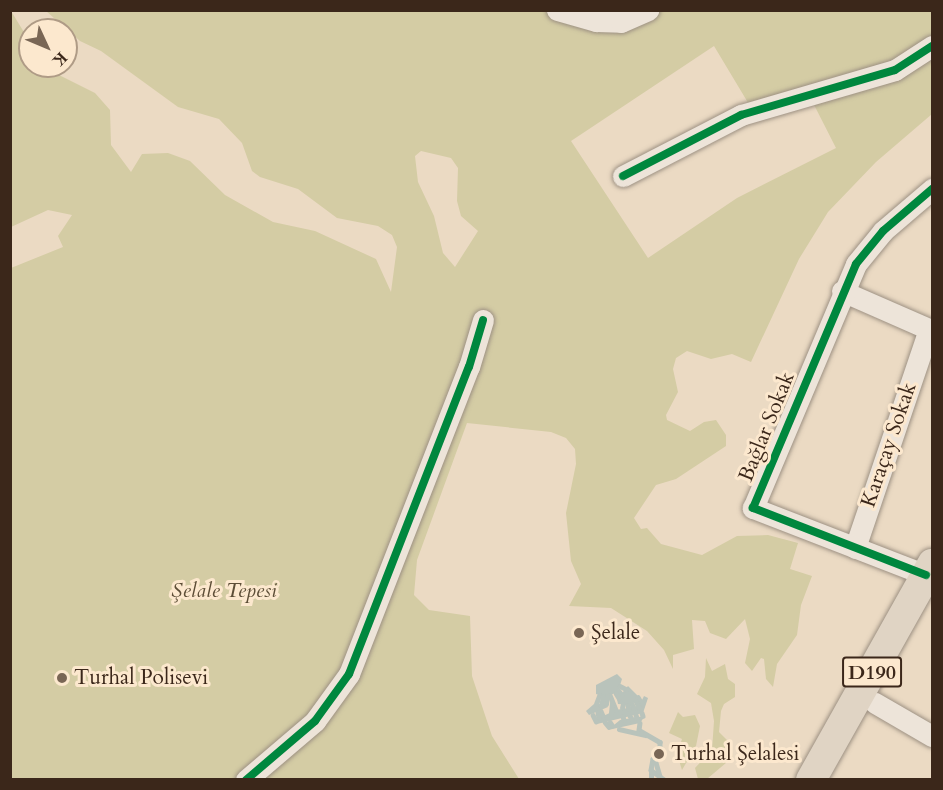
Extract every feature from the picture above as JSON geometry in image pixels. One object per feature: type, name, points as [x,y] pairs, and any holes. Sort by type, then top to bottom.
[{"type":"highway","name":"D190","points":[[832,780],[875,703],[930,580]]},
{"type":"highway","name":"D190","points":[[811,780],[930,580]]},
{"type":"street","points":[[556,10],[596,21],[621,22],[648,10]]},
{"type":"street","points":[[623,176],[741,115],[895,70],[933,46]]},
{"type":"street","name":"Bağlar Sokak","points":[[930,580],[753,508],[842,291],[861,256],[933,189]]},
{"type":"street","name":"Karaçay Sokak","points":[[842,291],[931,330],[855,548]]},
{"type":"street","points":[[246,780],[315,721],[349,674],[469,367],[483,320]]},
{"type":"street","points":[[875,703],[933,736]]},
{"type":"green space","name":"Şelale Tepesi","points":[[557,10],[566,14],[648,10],[932,11],[932,114],[876,162],[828,212],[799,259],[751,362],[732,354],[711,359],[687,351],[676,358],[673,369],[678,392],[666,415],[667,420],[690,431],[704,422],[716,420],[726,435],[726,446],[676,479],[656,485],[634,518],[641,529],[647,528],[661,544],[702,555],[737,536],[768,535],[798,543],[790,569],[812,576],[801,605],[797,635],[777,664],[773,687],[766,679],[764,659],[761,658],[752,671],[745,663],[750,639],[745,619],[726,639],[710,633],[705,621],[692,620],[694,649],[673,655],[673,669],[664,650],[647,631],[611,608],[569,606],[581,584],[571,561],[566,513],[576,464],[575,449],[566,438],[551,432],[467,423],[417,560],[414,595],[429,610],[470,616],[472,676],[492,736],[519,779],[11,779],[11,268],[63,247],[58,236],[72,215],[48,210],[11,227],[11,11],[18,22],[18,78],[65,78],[95,93],[110,110],[111,145],[131,172],[142,154],[168,153],[190,161],[225,195],[273,222],[315,231],[376,259],[391,292],[397,247],[392,235],[378,226],[337,218],[298,189],[260,177],[252,171],[242,143],[219,119],[178,107],[101,51],[80,41],[78,39],[78,18],[54,18],[46,11]],"holes":[[[714,46],[753,111],[808,93],[836,148],[737,198],[648,258],[571,141]],[[421,151],[451,158],[458,168],[457,201],[461,216],[478,231],[455,267],[443,253],[434,216],[418,182],[415,156]]]},
{"type":"green space","points":[[706,658],[712,671],[725,664],[728,679],[735,684],[735,697],[724,704],[721,711],[719,732],[730,743],[733,757],[707,779],[698,779],[695,768],[712,750],[714,721],[711,703],[697,694],[705,677]]},
{"type":"green space","points":[[678,712],[683,717],[695,715],[700,726],[696,746],[682,770],[677,754],[682,739],[669,733]]},
{"type":"shaded area","points":[[617,674],[622,679],[618,692],[605,697],[596,694],[596,685]]},
{"type":"shaded area","points":[[628,686],[637,695],[637,700],[631,705],[618,704],[617,699]]},
{"type":"shaded area","points":[[644,696],[648,698],[643,713],[597,724],[599,718],[616,710],[639,706]]},
{"type":"shaded area","points":[[594,704],[606,704],[608,707],[589,715],[586,711]]},
{"type":"shaded area","points":[[645,716],[640,723],[608,730],[620,720]]},
{"type":"waterway","points":[[620,686],[626,689]]},
{"type":"waterway","points":[[619,691],[622,695]]},
{"type":"waterway","points":[[616,693],[619,698]]},
{"type":"waterway","points":[[610,695],[616,710]]},
{"type":"waterway","points":[[596,704],[599,696]]},
{"type":"waterway","points":[[601,706],[603,697]]},
{"type":"waterway","points":[[606,704],[607,697]]},
{"type":"waterway","points":[[638,697],[642,704]]},
{"type":"waterway","points":[[636,701],[639,707]]},
{"type":"waterway","points":[[611,713],[612,703]]},
{"type":"waterway","points":[[622,708],[623,704]]},
{"type":"waterway","points":[[632,704],[634,708]]},
{"type":"waterway","points":[[628,705],[629,709]]},
{"type":"waterway","points":[[601,711],[603,716]]},
{"type":"waterway","points":[[598,712],[599,718]]},
{"type":"waterway","points":[[593,715],[596,721]]},
{"type":"waterway","points":[[623,716],[624,720]]},
{"type":"waterway","points":[[605,722],[609,727]]},
{"type":"waterway","points":[[640,723],[639,730],[660,742],[660,753],[653,759],[651,770],[665,780]]},
{"type":"waterway","points":[[619,729],[645,735]]},
{"type":"waterway","points":[[655,759],[660,777]]},
{"type":"waterway","points":[[651,770],[651,780]]},
{"type":"cycle path","points":[[623,176],[741,115],[895,70],[932,46]]},
{"type":"cycle path","points":[[926,575],[753,508],[856,264],[883,231],[932,189]]},
{"type":"cycle path","points":[[246,780],[315,721],[349,674],[469,367],[483,320]]},
{"type":"place","name":"Şelale","points":[[579,633]]},
{"type":"place","name":"Turhal Polisevi","points":[[62,678]]},
{"type":"place","name":"Turhal Şelalesi","points":[[659,754]]}]
